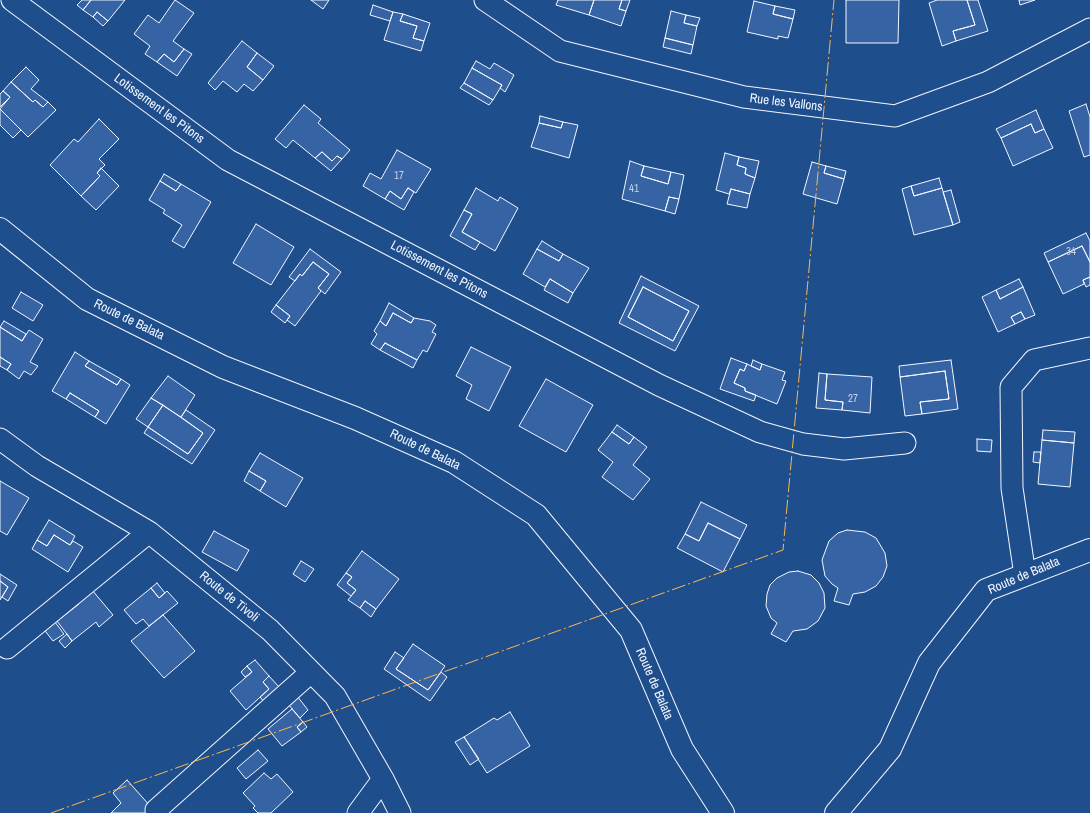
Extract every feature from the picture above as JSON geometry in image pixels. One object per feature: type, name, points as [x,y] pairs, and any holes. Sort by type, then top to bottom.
[{"type":"main road","name":"Route de Balata","points":[[0,229],[87,299],[223,367],[355,418],[454,462],[536,515],[631,630],[682,749],[723,813]]},
{"type":"main road","name":"Route de Balata","points":[[836,813],[890,749],[929,663],[986,590],[1090,550]]},
{"type":"street","name":"Lotissement les Pitons","points":[[12,0],[228,160],[659,385],[760,432],[803,444],[844,449],[905,443]]},
{"type":"street","name":"Rue les Vallons","points":[[485,0],[560,51],[744,98],[895,116],[988,82],[1090,29]]},
{"type":"street","points":[[1025,575],[1012,488],[1011,388],[1034,360],[1090,348]]},
{"type":"street","name":"Route de Tivoli","points":[[0,439],[37,466],[149,532],[270,630],[334,696],[383,779],[400,813]]},
{"type":"street","points":[[7,648],[149,532]]},
{"type":"street","points":[[156,810],[311,672]]},
{"type":"street","points":[[358,813],[383,779]]},
{"type":"building","points":[[82,0],[91,0],[83,10],[77,5]]},
{"type":"building","points":[[91,0],[125,0],[108,21],[97,12],[93,17],[83,10]]},
{"type":"building","points":[[175,0],[194,13],[173,41],[184,49],[174,62],[164,54],[157,62],[145,54],[150,46],[134,34],[148,15],[159,23]]},
{"type":"building","points":[[311,0],[329,0],[323,9]]},
{"type":"building","points":[[558,0],[594,0],[589,15],[556,5]]},
{"type":"building","points":[[594,0],[622,0],[619,9],[626,11],[621,26],[589,15]]},
{"type":"building","points":[[622,0],[630,0],[626,11],[619,9]]},
{"type":"building","points":[[846,0],[899,0],[898,43],[846,43]]},
{"type":"building","points":[[937,0],[967,0],[975,25],[953,31],[956,41],[942,46],[929,3]]},
{"type":"building","points":[[967,0],[978,0],[988,31],[956,41],[953,31],[975,25]]},
{"type":"building","points":[[1019,0],[1035,0],[1020,5]]},
{"type":"building","points":[[754,1],[775,6],[773,14],[793,19],[788,38],[778,36],[778,39],[747,32]]},
{"type":"building","points":[[373,5],[393,12],[390,21],[370,15]]},
{"type":"building","points":[[775,6],[795,10],[793,19],[773,14]]},
{"type":"building","points":[[671,11],[686,15],[684,23],[697,26],[693,45],[665,38]]},
{"type":"building","points":[[97,12],[108,21],[103,26],[93,17]]},
{"type":"building","points":[[393,12],[403,14],[400,21],[417,26],[413,38],[424,41],[421,51],[384,40]]},
{"type":"building","points":[[403,14],[430,23],[424,41],[413,38],[417,26],[400,21]]},
{"type":"building","points":[[686,15],[700,18],[697,26],[684,23]]},
{"type":"building","points":[[665,38],[693,45],[691,54],[663,47]]},
{"type":"building","points":[[242,41],[257,53],[247,67],[263,80],[253,91],[244,84],[237,92],[223,81],[215,90],[208,83]]},
{"type":"building","points":[[184,49],[192,54],[177,76],[157,62],[164,54],[174,62]]},
{"type":"building","points":[[257,53],[274,66],[263,80],[247,67]]},
{"type":"building","points":[[476,61],[490,69],[494,63],[514,75],[505,92],[500,88],[502,85],[472,68]]},
{"type":"building","points":[[26,67],[39,80],[31,89],[48,102],[43,107],[35,100],[33,102],[11,82]]},
{"type":"building","points":[[472,68],[502,85],[493,100],[464,83]]},
{"type":"building","points":[[11,82],[33,102],[35,100],[43,107],[48,102],[56,110],[28,137],[0,109],[10,97],[3,91]]},
{"type":"building","points":[[464,83],[493,100],[489,105],[460,88]]},
{"type":"building","points":[[3,91],[10,97],[0,107],[0,94]]},
{"type":"building","points":[[1086,104],[1090,117],[1090,155],[1084,157],[1069,111]]},
{"type":"building","points":[[304,105],[321,119],[318,123],[350,150],[342,159],[337,156],[332,161],[322,152],[315,158],[293,140],[286,148],[275,139]]},
{"type":"building","points":[[0,109],[21,130],[13,138],[0,125]]},
{"type":"building","points":[[1036,110],[1044,129],[1035,133],[1031,124],[1001,138],[996,129]]},
{"type":"building","points":[[540,116],[563,122],[561,128],[539,123]]},
{"type":"building","points":[[99,119],[119,139],[99,159],[105,165],[97,173],[100,176],[81,196],[50,165],[74,139],[78,142]]},
{"type":"building","points":[[563,122],[578,125],[569,158],[531,147],[539,123],[561,128]]},
{"type":"building","points":[[1031,124],[1035,133],[1044,129],[1053,148],[1013,166],[1001,138]]},
{"type":"building","points":[[397,150],[431,169],[416,193],[408,188],[401,199],[390,191],[385,199],[363,186],[370,173],[381,179]]},
{"type":"building","points":[[322,152],[332,161],[337,156],[342,159],[331,171],[315,158]]},
{"type":"building","points":[[725,153],[739,157],[737,165],[746,168],[745,174],[755,178],[750,194],[731,189],[729,194],[716,190]]},
{"type":"building","points":[[739,157],[759,161],[755,178],[745,174],[746,168],[737,165]]},
{"type":"building","points":[[630,161],[644,166],[641,176],[668,184],[671,172],[684,175],[679,199],[669,197],[665,211],[622,199]]},
{"type":"building","points":[[812,162],[826,166],[824,173],[844,179],[837,204],[803,194]]},
{"type":"building","points":[[644,166],[671,172],[668,184],[641,176]]},
{"type":"building","points":[[826,166],[846,171],[844,179],[824,173]]},
{"type":"building","points":[[101,168],[119,186],[96,210],[81,196],[100,176],[97,173]]},
{"type":"building","points":[[164,174],[181,184],[176,191],[160,181]]},
{"type":"building","points":[[939,178],[942,188],[914,196],[911,186]]},
{"type":"building","points":[[160,181],[176,191],[181,184],[211,202],[184,248],[172,241],[182,225],[163,213],[165,210],[149,200]]},
{"type":"building","points":[[911,186],[914,196],[942,188],[953,225],[914,235],[902,189]]},
{"type":"building","points":[[408,188],[414,192],[404,210],[385,199],[390,191],[401,199]]},
{"type":"building","points":[[476,188],[498,201],[500,197],[518,208],[495,251],[462,232],[472,214],[464,210]]},
{"type":"building","points":[[731,189],[750,194],[747,208],[727,204]]},
{"type":"building","points":[[951,190],[960,222],[953,225],[943,192]]},
{"type":"building","points":[[669,197],[679,199],[675,214],[665,211]]},
{"type":"building","points":[[464,210],[472,214],[462,232],[480,242],[475,250],[450,236]]},
{"type":"building","points":[[256,224],[294,247],[271,285],[233,263]]},
{"type":"building","points":[[1086,233],[1090,241],[1090,262],[1082,246],[1048,262],[1044,253]]},
{"type":"building","points":[[542,241],[563,254],[559,261],[537,249]]},
{"type":"building","points":[[1082,246],[1090,262],[1090,277],[1083,280],[1084,284],[1063,294],[1048,262]]},
{"type":"building","points":[[310,249],[341,272],[325,294],[318,288],[329,274],[313,262],[302,276],[300,274],[295,281],[289,277]]},
{"type":"building","points":[[537,249],[559,261],[563,254],[589,268],[573,293],[550,279],[545,287],[523,274]]},
{"type":"building","points":[[313,262],[329,274],[318,288],[321,291],[295,326],[287,320],[290,316],[276,305],[300,274],[302,276]]},
{"type":"building","points":[[641,276],[699,306],[675,351],[619,323]],"holes":[[[643,287],[689,311],[673,341],[628,317]]]},
{"type":"building","points":[[1090,277],[1090,285],[1086,287],[1083,280]]},
{"type":"building","points":[[550,279],[573,293],[568,303],[544,290]]},
{"type":"building","points":[[1019,279],[1023,287],[1000,299],[996,290]]},
{"type":"building","points":[[643,287],[689,311],[673,341],[628,317]]},
{"type":"building","points":[[1023,287],[1035,315],[1025,319],[1021,312],[1011,317],[1015,324],[998,332],[982,297],[996,290],[1000,299]]},
{"type":"building","points":[[21,292],[43,305],[33,321],[12,308]]},
{"type":"building","points":[[389,303],[414,318],[411,323],[393,313],[386,326],[380,321]]},
{"type":"building","points":[[276,305],[290,316],[285,323],[271,312]]},
{"type":"building","points":[[1021,312],[1025,319],[1015,324],[1011,317]]},
{"type":"building","points":[[393,313],[411,323],[414,318],[430,321],[436,325],[432,332],[436,334],[427,352],[423,350],[417,360],[385,343],[380,350],[371,344],[377,334],[374,331],[380,321],[386,326]]},
{"type":"building","points":[[4,321],[26,334],[22,341],[0,327]]},
{"type":"building","points":[[0,327],[22,341],[29,330],[43,339],[30,362],[38,366],[31,375],[24,371],[19,379],[7,370],[11,364],[0,357]]},
{"type":"building","points":[[385,343],[417,360],[413,368],[380,350]]},
{"type":"building","points":[[471,347],[511,367],[489,411],[466,399],[472,385],[456,376]]},
{"type":"building","points":[[75,352],[89,361],[85,366],[117,385],[121,379],[130,385],[106,424],[95,417],[99,411],[70,393],[66,399],[52,391]]},
{"type":"building","points":[[0,357],[11,364],[7,370],[0,366]]},
{"type":"building","points":[[731,358],[747,364],[744,371],[740,369],[734,383],[745,388],[745,391],[756,395],[754,401],[720,389]]},
{"type":"building","points":[[753,360],[762,364],[760,370],[751,366]]},
{"type":"building","points":[[951,360],[958,409],[922,414],[920,402],[949,399],[945,371],[900,377],[899,366]]},
{"type":"building","points":[[89,361],[121,379],[117,385],[85,366]]},
{"type":"building","points":[[747,364],[760,370],[762,364],[785,372],[782,380],[786,381],[777,404],[745,391],[745,388],[734,383],[740,369],[744,371]]},
{"type":"building","points":[[945,371],[949,399],[920,402],[922,414],[905,416],[900,377]]},
{"type":"building","points":[[819,373],[827,374],[825,400],[843,402],[842,410],[816,408]]},
{"type":"building","points":[[827,374],[872,377],[870,413],[842,410],[843,402],[825,400]]},
{"type":"building","points":[[168,376],[195,395],[181,417],[151,398]]},
{"type":"building","points":[[546,379],[593,405],[566,452],[519,426]]},
{"type":"building","points":[[70,393],[99,411],[95,417],[66,399]]},
{"type":"building","points":[[151,398],[163,405],[148,427],[136,419]]},
{"type":"building","points":[[163,405],[203,433],[188,454],[148,427]]},
{"type":"building","points":[[186,410],[215,430],[192,464],[144,433],[148,427],[188,454],[203,433],[181,417]]},
{"type":"building","points":[[617,425],[634,437],[629,444],[612,432]]},
{"type":"building","points":[[1043,430],[1075,432],[1074,443],[1042,440]]},
{"type":"building","points":[[612,432],[629,444],[634,437],[647,447],[633,465],[650,479],[633,500],[602,477],[613,462],[598,450]]},
{"type":"building","points":[[977,439],[992,440],[991,452],[977,451]]},
{"type":"building","points":[[1042,440],[1074,443],[1070,487],[1038,484]]},
{"type":"building","points":[[1034,452],[1041,452],[1040,463],[1033,462]]},
{"type":"building","points":[[260,453],[303,478],[286,507],[260,491],[266,481],[249,471]]},
{"type":"building","points":[[249,471],[266,481],[260,491],[244,481]]},
{"type":"building","points":[[0,481],[29,498],[7,535],[0,531]]},
{"type":"building","points":[[701,502],[747,525],[740,539],[708,523],[699,541],[685,534]]},
{"type":"building","points":[[49,520],[75,536],[70,545],[54,535],[47,546],[37,540]]},
{"type":"building","points":[[708,523],[740,539],[723,572],[677,548],[685,534],[699,541]]},
{"type":"building","points":[[847,530],[865,532],[876,538],[885,553],[887,566],[883,577],[876,586],[865,592],[853,594],[849,605],[834,601],[838,588],[825,576],[822,560],[829,541],[838,533]]},
{"type":"building","points":[[214,531],[249,550],[237,571],[202,552]]},
{"type":"building","points":[[54,535],[70,545],[73,541],[83,547],[68,572],[32,549],[37,540],[47,546]]},
{"type":"building","points":[[362,551],[399,579],[376,609],[365,601],[360,608],[348,600],[356,590],[347,583],[352,577],[346,573]]},
{"type":"building","points":[[301,561],[314,569],[305,582],[293,574]]},
{"type":"building","points":[[798,571],[811,575],[819,583],[824,593],[825,608],[818,621],[807,629],[793,631],[786,642],[771,634],[777,623],[771,618],[766,606],[767,594],[770,585],[777,578],[789,572]]},
{"type":"building","points":[[346,573],[352,577],[347,583],[356,590],[351,596],[337,585]]},
{"type":"building","points":[[0,574],[17,585],[8,601],[2,597],[8,587],[0,581]]},
{"type":"building","points":[[0,581],[8,587],[0,600]]},
{"type":"building","points":[[157,583],[165,593],[159,598],[151,588]]},
{"type":"building","points":[[151,588],[159,598],[167,591],[178,603],[149,626],[143,619],[136,624],[124,610]]},
{"type":"building","points":[[92,590],[113,615],[99,627],[96,622],[72,641],[57,621],[79,604],[77,602]]},
{"type":"building","points":[[365,601],[376,609],[371,617],[360,608]]},
{"type":"building","points":[[163,615],[195,651],[164,678],[131,641]]},
{"type":"building","points":[[55,622],[64,634],[53,641],[42,627]]},
{"type":"building","points":[[67,634],[72,641],[65,648],[59,641]]},
{"type":"building","points":[[413,644],[445,666],[428,690],[396,669]]},
{"type":"building","points":[[395,652],[404,658],[396,669],[428,690],[441,672],[447,677],[430,701],[384,669]]},
{"type":"building","points":[[255,660],[269,676],[263,682],[269,689],[246,710],[230,691],[252,672],[247,666]]},
{"type":"building","points":[[247,666],[252,672],[245,677],[241,672]]},
{"type":"building","points":[[269,676],[280,688],[264,702],[260,697],[269,689],[263,682]]},
{"type":"building","points":[[297,696],[308,710],[300,718],[288,704]]},
{"type":"building","points":[[292,709],[303,722],[297,727],[301,732],[282,746],[268,729]]},
{"type":"building","points":[[510,712],[530,746],[487,773],[464,737],[494,718],[497,720]]},
{"type":"building","points":[[303,722],[307,727],[301,732],[297,727]]},
{"type":"building","points":[[464,737],[479,759],[470,765],[455,742]]},
{"type":"building","points":[[258,750],[268,761],[246,779],[237,768]]},
{"type":"building","points":[[264,773],[271,779],[277,774],[293,792],[271,813],[258,813],[253,808],[255,806],[243,793]]},
{"type":"building","points":[[127,780],[151,807],[145,813],[111,813],[121,803],[113,793]]},
{"type":"power","points":[[51,813],[783,550],[834,0]]}]
